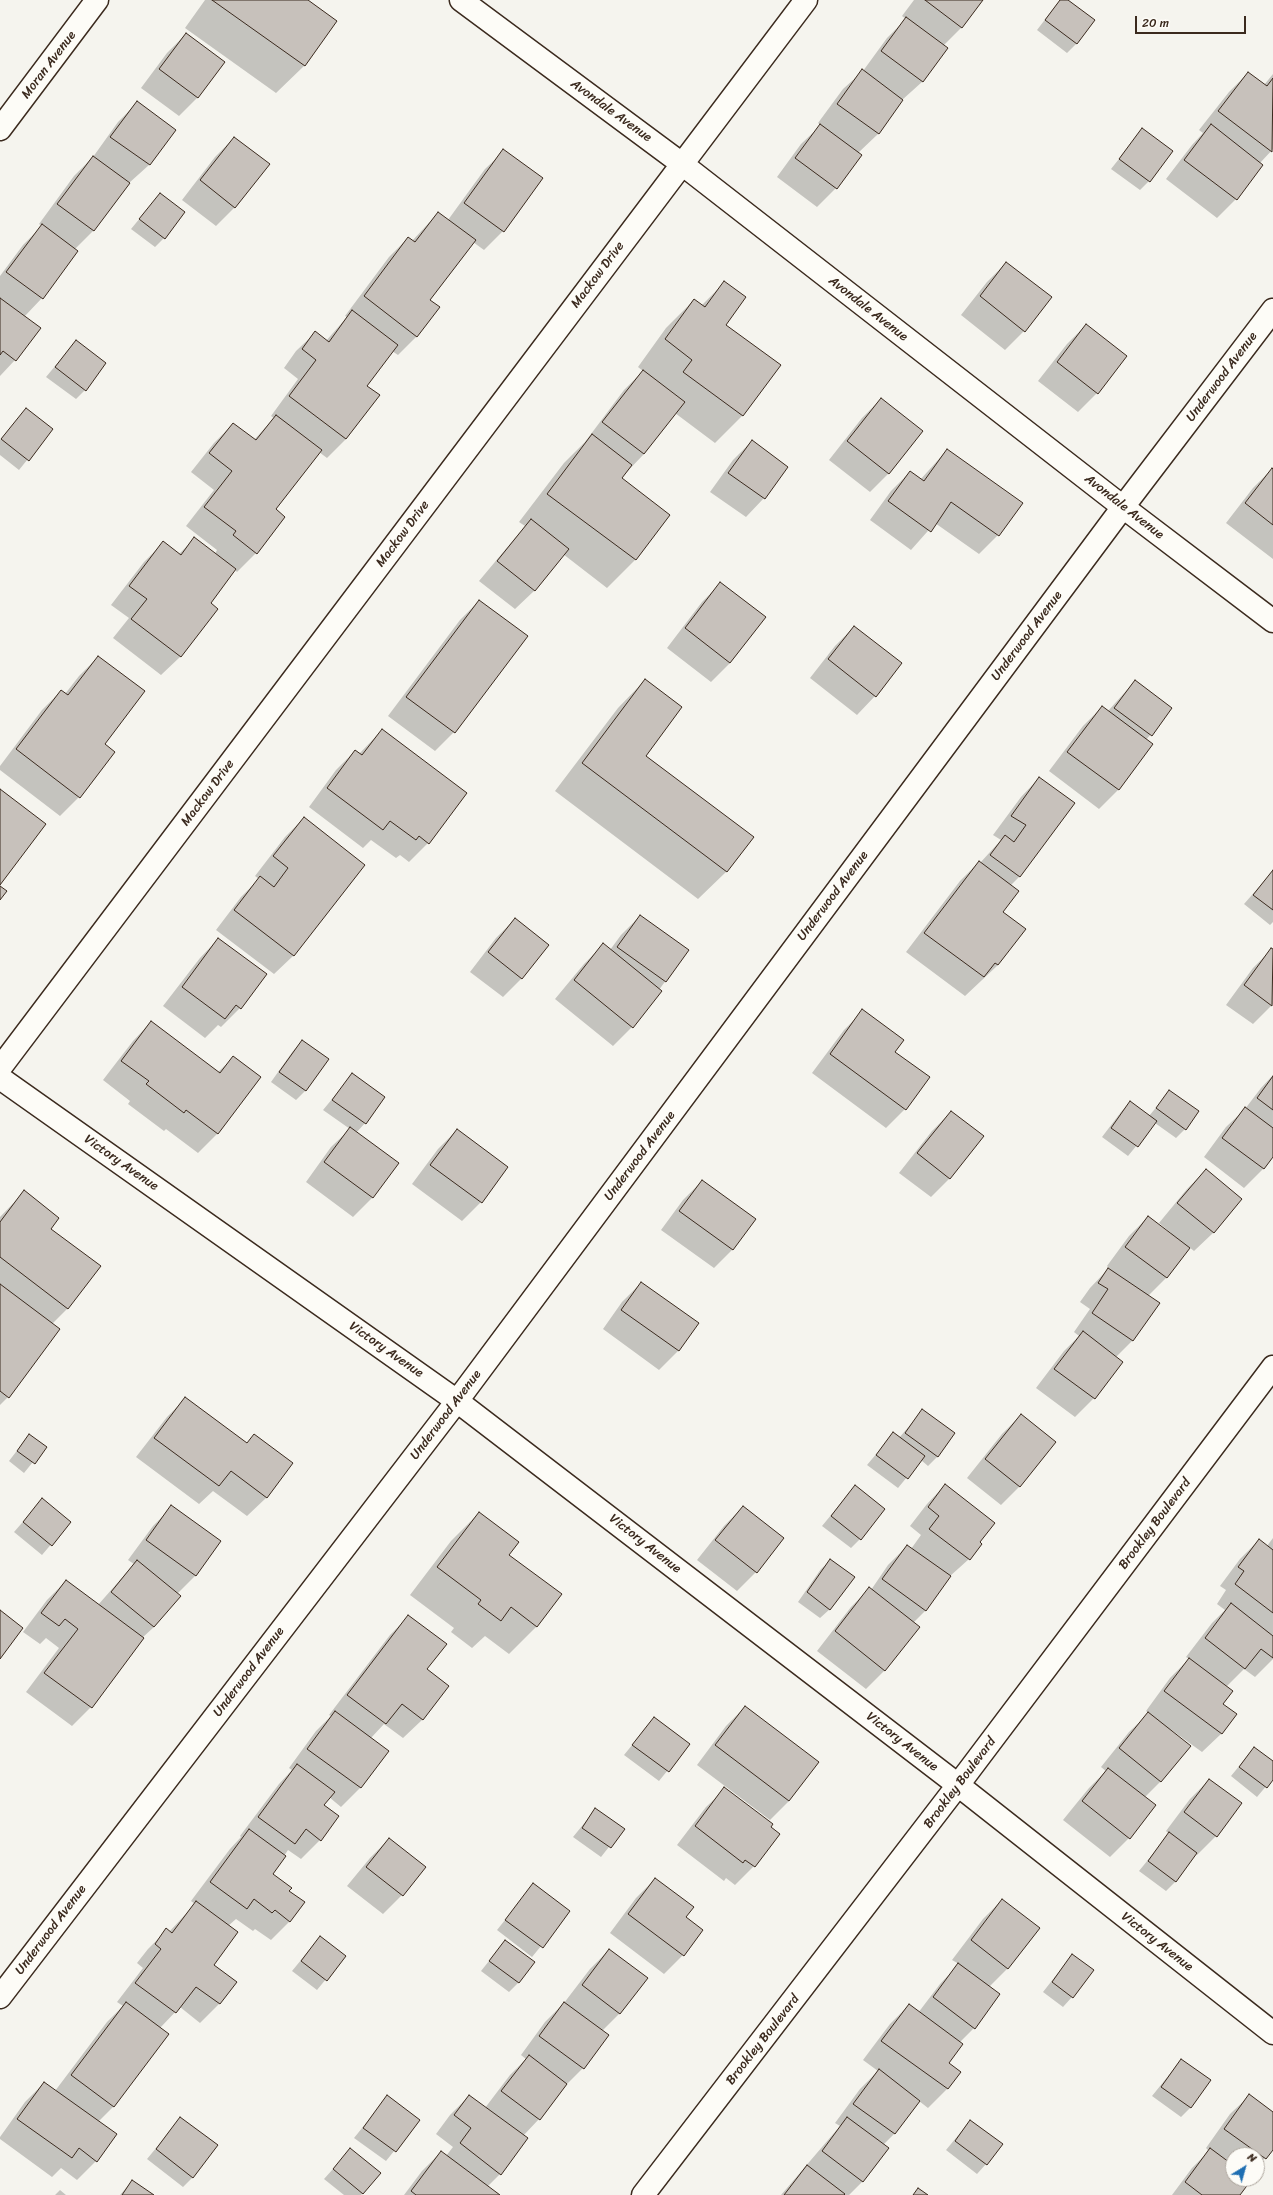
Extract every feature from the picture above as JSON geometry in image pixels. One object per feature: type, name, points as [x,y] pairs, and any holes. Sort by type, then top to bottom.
[{"type":"street","name":"Moran Avenue","points":[[0,129],[97,0]]},
{"type":"street","name":"Avondale Avenue","points":[[461,0],[682,164],[1273,621]]},
{"type":"street","name":"Mackow Drive","points":[[0,1068],[806,0]]},
{"type":"street","name":"Underwood Avenue","points":[[0,1997],[457,1401],[1124,507],[1273,310]]},
{"type":"street","name":"Victory Avenue","points":[[0,1078],[457,1401],[958,1785],[1273,2033]]},
{"type":"street","name":"Brookley Boulevard","points":[[643,2195],[958,1785],[1273,1367]]},
{"type":"building","points":[[212,0],[308,0],[337,21],[305,66]]},
{"type":"building","points":[[925,0],[983,0],[962,28]]},
{"type":"building","points":[[1060,0],[1068,0],[1095,20],[1077,44],[1045,20]]},
{"type":"building","points":[[906,17],[948,48],[923,82],[881,51]]},
{"type":"building","points":[[186,33],[225,62],[198,98],[159,69]]},
{"type":"building","points":[[862,69],[903,100],[879,134],[837,104]]},
{"type":"building","points":[[1248,72],[1267,86],[1273,78],[1272,152],[1218,111]]},
{"type":"building","points":[[137,101],[176,130],[150,165],[110,137]]},
{"type":"building","points":[[820,124],[862,155],[837,189],[795,158]]},
{"type":"building","points":[[1211,124],[1263,165],[1237,200],[1184,160]]},
{"type":"building","points":[[1142,128],[1173,151],[1150,182],[1119,159]]},
{"type":"building","points":[[234,137],[270,164],[235,208],[200,180]]},
{"type":"building","points":[[503,149],[543,178],[504,232],[464,203]]},
{"type":"building","points":[[93,156],[130,183],[94,231],[57,204]]},
{"type":"building","points":[[160,193],[185,212],[165,239],[139,219]]},
{"type":"building","points":[[438,212],[476,240],[430,300],[440,307],[417,337],[364,296],[408,237],[415,242]]},
{"type":"building","points":[[42,224],[78,251],[43,299],[6,272]]},
{"type":"building","points":[[1006,262],[1052,297],[1025,332],[980,296]]},
{"type":"building","points":[[724,281],[746,297],[726,325],[781,365],[743,416],[683,372],[692,360],[665,339],[694,299],[705,307]]},
{"type":"building","points":[[0,298],[41,328],[16,361],[3,351],[0,355]]},
{"type":"building","points":[[352,310],[398,345],[367,386],[380,395],[346,439],[289,396],[316,360],[302,349],[315,331],[329,342]]},
{"type":"building","points":[[1086,324],[1127,356],[1098,394],[1057,362]]},
{"type":"building","points":[[76,340],[106,363],[86,391],[55,367]]},
{"type":"building","points":[[643,370],[685,402],[644,454],[602,422]]},
{"type":"building","points":[[881,398],[923,431],[889,474],[847,441]]},
{"type":"building","points":[[26,408],[53,429],[29,461],[1,439]]},
{"type":"building","points":[[276,415],[322,450],[276,509],[285,517],[257,554],[233,535],[236,531],[204,507],[232,471],[209,453],[233,423],[256,440]]},
{"type":"building","points":[[592,434],[632,465],[622,478],[670,515],[636,560],[547,494]]},
{"type":"building","points":[[752,440],[788,467],[765,499],[728,473]]},
{"type":"building","points":[[947,449],[1023,503],[999,536],[951,502],[931,532],[888,501],[910,471],[924,481]]},
{"type":"building","points":[[1272,468],[1273,469],[1273,525],[1245,503]]},
{"type":"building","points":[[531,519],[569,549],[535,591],[497,561]]},
{"type":"building","points":[[194,537],[236,569],[211,603],[218,609],[181,657],[131,619],[147,599],[129,586],[163,541],[181,555]]},
{"type":"building","points":[[720,582],[766,617],[730,663],[685,628]]},
{"type":"building","points":[[479,600],[528,636],[455,733],[406,697]]},
{"type":"building","points":[[854,626],[902,663],[876,697],[828,659]]},
{"type":"building","points":[[98,656],[145,691],[105,744],[115,752],[80,798],[16,749],[61,690],[68,695]]},
{"type":"building","points":[[645,679],[682,707],[646,756],[754,837],[727,872],[582,763]]},
{"type":"building","points":[[1135,680],[1172,708],[1152,736],[1114,708]]},
{"type":"building","points":[[1102,706],[1153,744],[1119,790],[1067,752]]},
{"type":"building","points":[[382,729],[467,793],[429,844],[419,836],[416,840],[390,821],[383,830],[327,788],[355,750],[362,755]]},
{"type":"building","points":[[1039,777],[1075,803],[1020,877],[990,855],[1005,835],[1014,842],[1026,825],[1011,816]]},
{"type":"building","points":[[0,789],[46,824],[0,885]]},
{"type":"building","points":[[304,817],[365,865],[294,956],[234,910],[260,876],[274,887],[288,868],[273,856]]},
{"type":"building","points":[[979,861],[1019,891],[1003,912],[1026,929],[998,965],[995,963],[984,977],[924,933]]},
{"type":"building","points":[[1273,870],[1273,910],[1253,895]]},
{"type":"building","points":[[0,886],[7,891],[0,900]]},
{"type":"building","points":[[640,915],[689,950],[666,982],[617,947]]},
{"type":"building","points":[[515,918],[549,945],[522,979],[488,952]]},
{"type":"building","points":[[218,938],[267,974],[241,1009],[236,1005],[225,1019],[182,987]]},
{"type":"building","points":[[603,943],[662,991],[633,1028],[574,980]]},
{"type":"building","points":[[1271,948],[1273,949],[1272,1006],[1244,985]]},
{"type":"building","points":[[862,1009],[904,1040],[895,1052],[930,1077],[906,1110],[830,1054]]},
{"type":"building","points":[[151,1021],[220,1073],[233,1056],[261,1077],[218,1134],[186,1110],[184,1113],[146,1084],[149,1081],[121,1061]]},
{"type":"building","points":[[302,1040],[329,1059],[306,1091],[279,1072]]},
{"type":"building","points":[[352,1073],[385,1097],[366,1124],[332,1100]]},
{"type":"building","points":[[1273,1076],[1273,1110],[1257,1098]]},
{"type":"building","points":[[1169,1090],[1199,1111],[1186,1130],[1156,1108]]},
{"type":"building","points":[[1130,1101],[1157,1121],[1138,1147],[1111,1128]]},
{"type":"building","points":[[1245,1107],[1273,1128],[1273,1157],[1264,1169],[1222,1138]]},
{"type":"building","points":[[951,1111],[984,1136],[950,1179],[917,1153]]},
{"type":"building","points":[[350,1127],[399,1163],[373,1198],[324,1162]]},
{"type":"building","points":[[457,1129],[508,1167],[482,1203],[430,1165]]},
{"type":"building","points":[[1206,1169],[1242,1199],[1214,1233],[1177,1203]]},
{"type":"building","points":[[702,1180],[756,1219],[733,1250],[679,1211]]},
{"type":"building","points":[[24,1190],[59,1218],[51,1229],[101,1266],[68,1309],[0,1257],[0,1222]]},
{"type":"building","points":[[1148,1216],[1190,1248],[1167,1278],[1125,1247]]},
{"type":"building","points":[[1108,1268],[1160,1303],[1133,1341],[1092,1313],[1108,1289],[1098,1283]]},
{"type":"building","points":[[641,1282],[699,1323],[679,1351],[621,1310]]},
{"type":"building","points":[[0,1284],[60,1329],[9,1398],[0,1391]]},
{"type":"building","points":[[1083,1331],[1123,1362],[1095,1399],[1054,1369]]},
{"type":"building","points":[[185,1397],[247,1443],[254,1434],[293,1463],[267,1498],[231,1471],[219,1486],[154,1438]]},
{"type":"building","points":[[922,1409],[955,1433],[938,1457],[905,1433]]},
{"type":"building","points":[[1021,1414],[1056,1442],[1020,1487],[985,1459]]},
{"type":"building","points":[[893,1432],[925,1456],[908,1479],[876,1455]]},
{"type":"building","points":[[29,1434],[47,1447],[35,1464],[17,1451]]},
{"type":"building","points":[[945,1484],[995,1523],[980,1542],[982,1544],[970,1560],[929,1529],[939,1516],[928,1507]]},
{"type":"building","points":[[855,1485],[885,1509],[861,1540],[831,1516]]},
{"type":"building","points":[[42,1498],[71,1522],[52,1546],[23,1522]]},
{"type":"building","points":[[171,1505],[221,1541],[196,1576],[146,1540]]},
{"type":"building","points":[[743,1506],[784,1538],[757,1573],[715,1540]]},
{"type":"building","points":[[479,1512],[519,1542],[509,1555],[562,1594],[537,1627],[511,1607],[501,1621],[478,1604],[481,1600],[437,1567]]},
{"type":"building","points":[[1259,1539],[1273,1550],[1273,1613],[1235,1584],[1244,1571],[1238,1567]]},
{"type":"building","points":[[907,1545],[951,1576],[926,1611],[882,1579]]},
{"type":"building","points":[[830,1559],[855,1577],[830,1610],[807,1592]]},
{"type":"building","points":[[137,1560],[181,1596],[154,1627],[111,1592]]},
{"type":"building","points":[[66,1580],[144,1638],[92,1708],[44,1673],[78,1629],[65,1619],[59,1626],[41,1613]]},
{"type":"building","points":[[869,1587],[920,1627],[885,1671],[835,1631]]},
{"type":"building","points":[[1231,1603],[1273,1636],[1273,1658],[1261,1649],[1245,1669],[1205,1638]]},
{"type":"building","points":[[0,1610],[23,1628],[0,1659]]},
{"type":"building","points":[[408,1615],[447,1644],[427,1669],[449,1686],[423,1720],[402,1704],[386,1724],[347,1695]]},
{"type":"building","points":[[1189,1658],[1233,1691],[1223,1704],[1237,1714],[1222,1734],[1164,1691]]},
{"type":"building","points":[[745,1706],[819,1762],[789,1801],[715,1745]]},
{"type":"building","points":[[335,1711],[389,1751],[361,1788],[307,1749]]},
{"type":"building","points":[[1148,1712],[1191,1746],[1161,1782],[1119,1748]]},
{"type":"building","points":[[654,1717],[690,1744],[669,1772],[632,1745]]},
{"type":"building","points":[[1254,1747],[1273,1761],[1273,1780],[1267,1788],[1239,1767]]},
{"type":"building","points":[[297,1764],[335,1792],[324,1805],[339,1816],[321,1841],[306,1829],[295,1844],[258,1817]]},
{"type":"building","points":[[1108,1768],[1156,1805],[1130,1839],[1082,1801]]},
{"type":"building","points":[[1209,1779],[1242,1803],[1217,1837],[1184,1812]]},
{"type":"building","points":[[724,1787],[773,1824],[771,1827],[780,1834],[755,1867],[745,1860],[743,1863],[695,1826]]},
{"type":"building","points":[[595,1808],[625,1829],[611,1848],[582,1828]]},
{"type":"building","points":[[249,1829],[286,1856],[273,1874],[292,1888],[289,1891],[305,1902],[290,1922],[275,1910],[272,1913],[254,1899],[247,1909],[210,1882]]},
{"type":"building","points":[[1169,1832],[1197,1853],[1176,1882],[1148,1861]]},
{"type":"building","points":[[389,1838],[426,1867],[403,1896],[366,1867]]},
{"type":"building","points":[[655,1878],[694,1907],[686,1917],[703,1930],[684,1956],[628,1914]]},
{"type":"building","points":[[533,1883],[570,1911],[543,1948],[505,1920]]},
{"type":"building","points":[[1002,1899],[1040,1928],[1008,1969],[971,1940]]},
{"type":"building","points":[[196,1901],[238,1932],[214,1965],[237,1982],[220,2004],[196,1987],[176,2013],[135,1983],[161,1949],[155,1944],[166,1928],[172,1933]]},
{"type":"building","points":[[320,1936],[346,1956],[327,1981],[301,1961]]},
{"type":"building","points":[[505,1940],[535,1962],[519,1983],[489,1961]]},
{"type":"building","points":[[609,1949],[648,1978],[620,2014],[582,1985]]},
{"type":"building","points":[[1072,1954],[1094,1970],[1073,1998],[1052,1982]]},
{"type":"building","points":[[958,1963],[1000,1994],[975,2029],[933,1997]]},
{"type":"building","points":[[126,2002],[169,2034],[114,2107],[71,2075]]},
{"type":"building","points":[[564,2002],[609,2035],[584,2069],[539,2036]]},
{"type":"building","points":[[909,2004],[963,2044],[949,2063],[961,2072],[948,2089],[881,2041]]},
{"type":"building","points":[[529,2055],[567,2084],[540,2120],[501,2091]]},
{"type":"building","points":[[1181,2059],[1211,2080],[1191,2108],[1161,2087]]},
{"type":"building","points":[[879,2069],[920,2101],[895,2134],[853,2104]]},
{"type":"building","points":[[44,2082],[117,2134],[97,2162],[79,2148],[72,2158],[17,2119]]},
{"type":"building","points":[[1249,2094],[1273,2112],[1273,2150],[1266,2159],[1265,2147],[1249,2147],[1224,2129]]},
{"type":"building","points":[[387,2095],[420,2120],[396,2152],[363,2128]]},
{"type":"building","points":[[469,2095],[528,2138],[501,2175],[460,2143],[471,2128],[454,2115]]},
{"type":"building","points":[[180,2117],[218,2145],[193,2178],[156,2149]]},
{"type":"building","points":[[847,2117],[889,2148],[863,2182],[822,2151]]},
{"type":"building","points":[[970,2120],[1003,2144],[987,2165],[955,2141]]},
{"type":"building","points":[[350,2148],[381,2173],[363,2194],[333,2169]]},
{"type":"building","points":[[1210,2148],[1225,2159],[1225,2187],[1246,2187],[1240,2195],[1202,2195],[1185,2182]]},
{"type":"building","points":[[441,2151],[500,2195],[416,2195],[411,2191]]},
{"type":"building","points":[[807,2165],[845,2194],[784,2195]]},
{"type":"building","points":[[132,2180],[154,2195],[122,2195]]},
{"type":"building","points":[[918,2188],[928,2195],[913,2195]]}]
